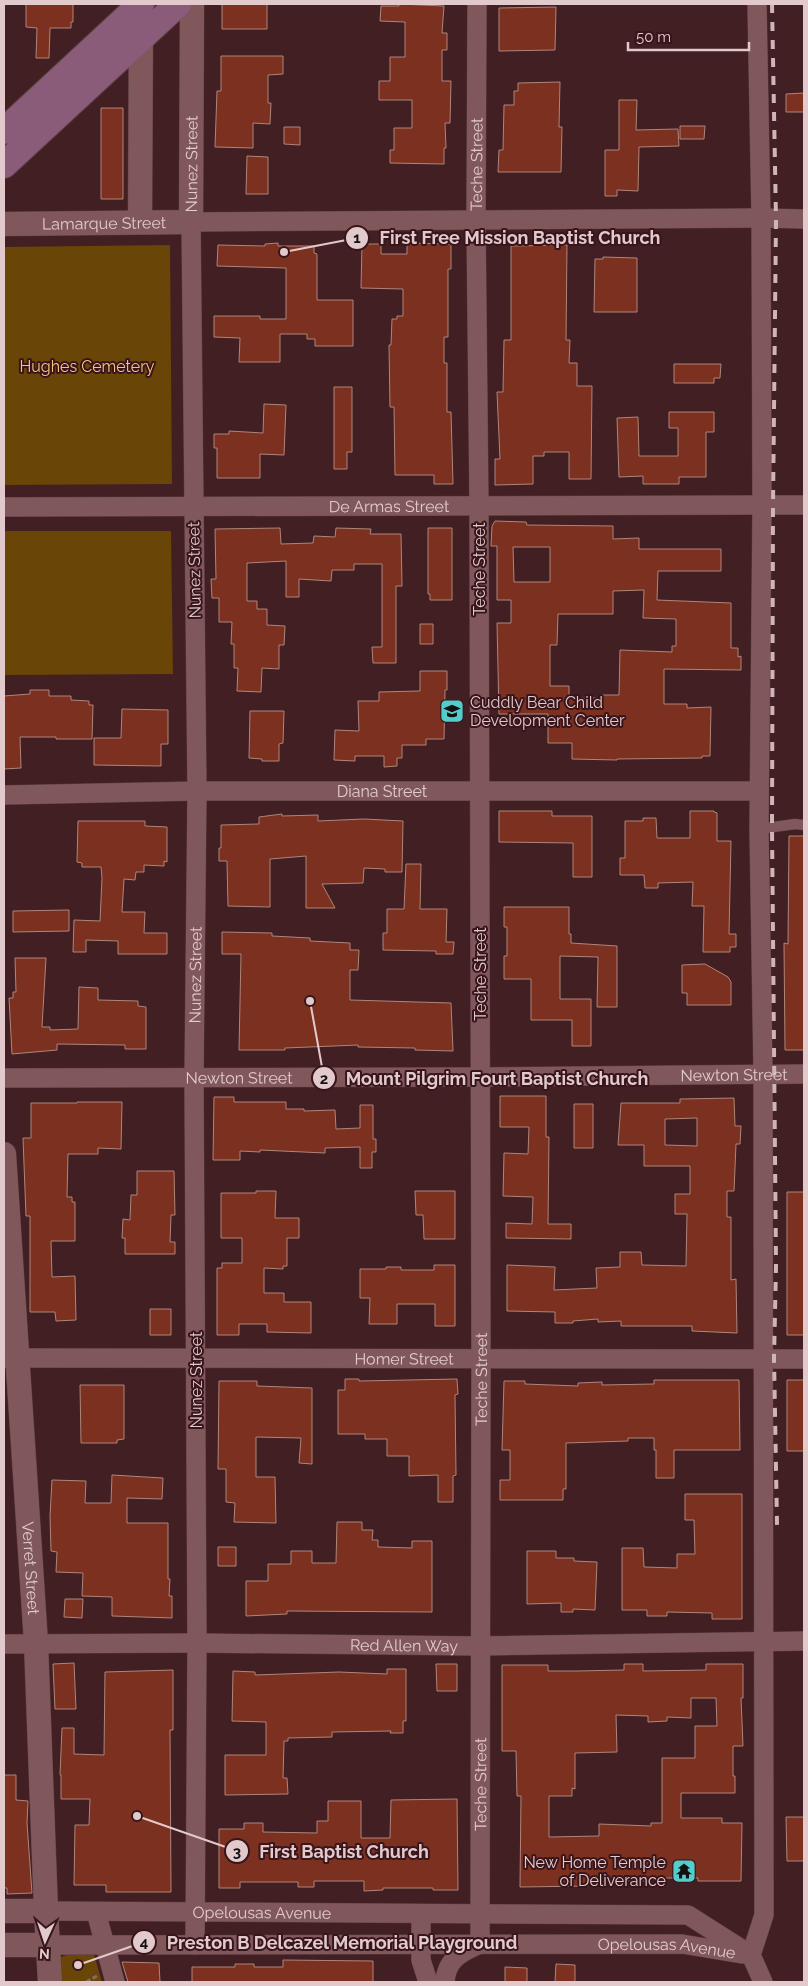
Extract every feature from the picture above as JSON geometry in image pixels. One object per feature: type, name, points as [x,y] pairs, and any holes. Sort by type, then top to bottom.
[{"type":"main road","points":[[4,165],[178,4]]},
{"type":"main road","points":[[4,131],[141,5]]},
{"type":"street","name":"Nunez Street","points":[[192,4],[193,505],[198,791],[194,1078],[197,1643],[195,1945]]},
{"type":"street","name":"Teche Street","points":[[477,4],[476,221],[479,506],[481,1358],[480,1944]]},
{"type":"street","points":[[757,4],[761,218],[762,504],[759,828],[763,1073],[764,1915],[750,1955],[763,1982]]},
{"type":"street","points":[[140,222],[141,5]]},
{"type":"street","name":"Lamarque Street","points":[[4,224],[804,219]]},
{"type":"street","name":"De Armas Street","points":[[4,506],[804,505]]},
{"type":"street","name":"Diana Street","points":[[4,795],[198,791],[759,791]]},
{"type":"street","name":"Newton Street","points":[[4,1078],[804,1074]]},
{"type":"street","name":"Verret Street","points":[[4,1154],[10,1358],[36,1643],[50,1982]]},
{"type":"street","name":"Homer Street","points":[[10,1358],[804,1359]]},
{"type":"street","name":"Red Allen Way","points":[[4,1644],[197,1643],[480,1646],[804,1641]]},
{"type":"street","name":"Opelousas Avenue","points":[[4,1911],[688,1915],[750,1955]]},
{"type":"street","points":[[96,1912],[115,1982]]},
{"type":"street","points":[[421,1914],[422,1980]]},
{"type":"street","points":[[445,1982],[445,1974],[452,1961],[458,1955],[480,1944]]},
{"type":"street","name":"Opelousas Avenue","points":[[4,1945],[682,1944],[750,1955]]},
{"type":"lane","points":[[759,828],[795,824],[804,825]]},
{"type":"green space","name":"Hughes Cemetery","points":[[170,245],[172,484],[4,485],[4,247]]},
{"type":"green space","points":[[4,531],[171,531],[173,674],[4,675]]},
{"type":"green space","points":[[93,1951],[102,1982],[60,1982],[61,1957],[72,1953]]},
{"type":"building","points":[[26,4],[73,4],[71,28],[50,28],[49,58],[36,58],[37,28],[26,27]]},
{"type":"building","points":[[222,4],[267,4],[267,29],[222,29]]},
{"type":"building","points":[[399,4],[444,6],[442,33],[447,33],[447,50],[442,50],[442,81],[451,81],[450,123],[445,123],[446,148],[444,148],[444,164],[390,163],[390,150],[394,150],[394,128],[412,128],[412,100],[379,100],[379,81],[390,81],[390,57],[405,57],[405,22],[380,21],[381,6],[399,6]]},
{"type":"building","points":[[556,7],[555,50],[499,51],[499,8]]},
{"type":"building","points":[[221,56],[283,56],[283,74],[268,75],[268,103],[271,103],[270,124],[253,123],[253,148],[215,147],[217,91],[221,91]]},
{"type":"building","points":[[560,82],[561,172],[498,172],[499,150],[503,150],[504,105],[514,105],[514,91],[518,91],[518,83]]},
{"type":"building","points":[[804,93],[804,112],[786,112],[786,94]]},
{"type":"building","points":[[619,100],[637,100],[636,130],[678,129],[679,146],[639,147],[638,191],[617,190],[617,196],[605,196],[605,150],[619,150]]},
{"type":"building","points":[[101,108],[123,108],[123,199],[101,199]]},
{"type":"building","points":[[680,126],[705,126],[704,139],[680,139]]},
{"type":"building","points":[[284,127],[300,127],[300,145],[284,144]]},
{"type":"building","points":[[247,156],[268,157],[268,194],[246,194]]},
{"type":"building","points":[[278,243],[278,246],[314,246],[314,253],[317,254],[317,300],[353,300],[353,346],[315,346],[315,339],[307,339],[307,334],[280,334],[280,362],[239,362],[240,338],[214,337],[214,316],[260,316],[260,319],[286,319],[286,268],[217,266],[218,245],[265,246],[265,244]]},
{"type":"building","points":[[407,243],[451,244],[451,269],[448,269],[448,337],[444,337],[444,363],[447,363],[447,412],[451,412],[453,484],[434,484],[434,475],[395,475],[394,407],[390,407],[389,345],[391,345],[392,319],[397,319],[397,316],[403,316],[403,289],[361,288],[362,244],[381,244],[381,254],[407,254]]},
{"type":"building","points":[[567,245],[566,340],[570,340],[569,363],[577,363],[577,386],[592,386],[591,479],[569,479],[569,452],[544,452],[544,456],[533,456],[533,484],[495,485],[495,459],[500,459],[497,392],[503,392],[504,340],[511,340],[511,246]]},
{"type":"building","points":[[603,257],[637,258],[637,312],[594,312],[595,259],[603,259]]},
{"type":"building","points":[[674,364],[721,364],[720,378],[714,378],[714,383],[674,383]]},
{"type":"building","points":[[334,387],[352,387],[352,452],[347,452],[347,469],[334,469]]},
{"type":"building","points":[[264,404],[286,405],[284,455],[260,454],[260,478],[217,478],[217,448],[214,448],[214,434],[229,434],[229,431],[263,433]]},
{"type":"building","points":[[669,412],[714,412],[714,432],[706,432],[706,477],[679,477],[679,484],[643,484],[643,476],[619,477],[617,418],[638,417],[639,456],[678,456],[678,428],[669,428]]},
{"type":"building","points":[[495,521],[526,522],[527,525],[613,526],[613,539],[639,538],[639,549],[721,549],[721,571],[658,571],[657,600],[731,603],[731,648],[738,648],[738,657],[741,656],[741,670],[664,669],[664,704],[687,704],[687,708],[711,707],[710,756],[702,756],[702,758],[617,760],[572,759],[572,743],[548,743],[548,714],[499,714],[497,623],[511,623],[511,600],[497,600],[497,546],[491,546],[492,526]],"holes":[[[513,547],[550,547],[550,582],[514,582]],[[644,590],[643,618],[676,619],[676,646],[672,646],[672,652],[620,650],[619,695],[602,695],[602,698],[569,698],[569,686],[550,686],[550,645],[557,645],[558,614],[613,614],[613,591]]]},
{"type":"building","points":[[280,528],[281,544],[313,543],[314,536],[335,537],[336,528],[371,529],[370,534],[401,534],[402,586],[396,586],[396,663],[373,663],[372,647],[382,647],[382,564],[354,564],[354,570],[332,570],[331,581],[299,579],[299,597],[286,597],[286,561],[247,563],[247,601],[257,601],[257,609],[267,609],[267,625],[285,626],[284,645],[279,645],[279,669],[262,668],[261,692],[237,691],[238,668],[234,668],[234,644],[231,644],[232,622],[219,622],[219,598],[212,598],[211,579],[216,579],[215,529]]},
{"type":"building","points":[[428,528],[452,528],[452,600],[430,600],[430,594],[428,594]]},
{"type":"building","points":[[420,624],[433,624],[433,644],[420,644]]},
{"type":"building","points":[[420,671],[447,671],[444,739],[426,739],[426,745],[402,745],[402,758],[397,758],[397,766],[384,767],[384,756],[355,756],[355,761],[334,760],[335,730],[359,731],[358,701],[379,701],[379,692],[420,691]]},
{"type":"building","points":[[30,690],[49,690],[49,696],[71,696],[71,700],[89,701],[89,705],[93,705],[92,739],[20,737],[21,768],[4,769],[4,696],[30,694]]},
{"type":"building","points":[[122,709],[168,710],[168,744],[161,744],[161,766],[94,765],[94,738],[121,738]]},
{"type":"building","points":[[250,711],[284,711],[283,743],[279,744],[279,761],[262,761],[262,759],[249,758]]},
{"type":"building","points":[[499,811],[552,811],[552,816],[592,816],[592,877],[573,877],[573,843],[499,842]]},
{"type":"building","points":[[690,811],[714,811],[717,813],[717,841],[731,841],[729,934],[736,934],[736,947],[730,947],[730,952],[703,952],[704,906],[692,906],[693,882],[658,883],[658,888],[645,888],[644,875],[620,875],[620,858],[625,858],[625,821],[643,821],[643,818],[656,818],[657,838],[690,838]]},
{"type":"building","points":[[282,814],[282,816],[318,815],[318,821],[364,819],[403,821],[402,872],[385,872],[385,869],[364,868],[363,883],[322,884],[335,908],[306,908],[306,856],[270,859],[270,907],[228,906],[227,861],[219,861],[221,825],[259,824],[259,817]]},
{"type":"building","points":[[78,821],[145,821],[145,826],[167,827],[167,862],[164,861],[164,866],[144,865],[144,872],[136,872],[135,880],[124,879],[122,912],[145,912],[144,933],[167,933],[167,954],[118,954],[118,941],[86,940],[86,952],[73,952],[74,920],[100,921],[102,878],[101,867],[82,867],[82,863],[77,862]]},
{"type":"building","points":[[789,836],[804,836],[804,1050],[785,1050],[784,943],[788,944]]},
{"type":"building","points":[[406,864],[421,864],[420,909],[447,909],[446,942],[454,942],[453,954],[436,954],[436,951],[383,950],[383,933],[387,933],[387,909],[404,909]]},
{"type":"building","points":[[504,907],[569,907],[571,943],[617,946],[617,1007],[597,1007],[598,957],[560,956],[560,999],[591,999],[591,1046],[572,1046],[572,1020],[531,1020],[531,979],[504,979],[504,956],[507,956],[507,927],[504,927]]},
{"type":"building","points":[[69,910],[69,931],[13,932],[13,911]]},
{"type":"building","points":[[222,932],[272,933],[272,936],[310,938],[310,941],[350,943],[350,950],[359,950],[358,970],[350,970],[350,1000],[451,1003],[453,1051],[358,1047],[358,1045],[285,1048],[285,1050],[239,1050],[241,954],[222,954]]},
{"type":"building","points":[[15,958],[46,958],[42,1027],[50,1027],[50,1030],[78,1029],[79,987],[98,988],[98,1000],[138,1001],[138,1006],[146,1007],[146,1049],[125,1049],[125,1045],[57,1044],[57,1050],[12,1054],[9,998],[13,998],[13,992],[16,992]]},
{"type":"building","points":[[705,964],[728,977],[731,982],[731,1005],[687,1005],[687,993],[682,993],[682,965]]},
{"type":"building","points":[[500,1096],[546,1096],[546,1137],[549,1137],[548,1224],[571,1224],[571,1239],[506,1238],[506,1223],[532,1224],[533,1197],[503,1196],[504,1153],[528,1154],[529,1127],[500,1127]]},
{"type":"building","points":[[214,1097],[234,1097],[234,1102],[286,1102],[286,1109],[304,1109],[304,1111],[335,1110],[336,1129],[360,1128],[360,1105],[373,1105],[373,1139],[376,1139],[376,1152],[372,1152],[372,1168],[360,1168],[360,1147],[325,1148],[325,1153],[240,1151],[240,1160],[213,1160]]},
{"type":"building","points":[[734,1098],[735,1126],[741,1126],[740,1144],[736,1144],[734,1191],[727,1191],[727,1217],[731,1217],[731,1280],[736,1279],[737,1333],[692,1331],[692,1326],[621,1326],[621,1321],[598,1322],[598,1319],[573,1321],[573,1323],[555,1323],[555,1312],[507,1311],[507,1265],[555,1267],[554,1290],[597,1288],[596,1268],[620,1267],[620,1252],[641,1252],[642,1265],[686,1266],[687,1214],[675,1214],[675,1194],[690,1194],[690,1166],[644,1166],[644,1145],[618,1145],[621,1103],[680,1103],[680,1099]],"holes":[[[697,1118],[697,1146],[665,1145],[665,1119]]]},
{"type":"building","points":[[122,1102],[121,1149],[98,1148],[98,1154],[68,1154],[67,1197],[72,1197],[72,1202],[75,1202],[75,1241],[51,1241],[52,1277],[75,1276],[76,1320],[56,1321],[55,1312],[30,1312],[30,1216],[26,1216],[23,1138],[31,1138],[31,1103]]},
{"type":"building","points":[[574,1104],[593,1104],[593,1148],[574,1148]]},
{"type":"building","points":[[137,1171],[174,1171],[175,1215],[171,1215],[170,1242],[175,1242],[175,1254],[125,1254],[125,1238],[122,1238],[123,1219],[130,1220],[131,1195],[137,1195]]},
{"type":"building","points":[[256,1191],[276,1191],[275,1218],[299,1218],[299,1238],[287,1238],[287,1266],[283,1266],[283,1269],[264,1268],[264,1293],[284,1293],[284,1302],[311,1302],[311,1333],[267,1332],[267,1324],[239,1324],[239,1335],[217,1335],[217,1268],[222,1268],[222,1263],[242,1263],[242,1238],[221,1238],[221,1193],[256,1193]]},
{"type":"building","points":[[415,1191],[455,1191],[455,1239],[424,1239],[423,1215],[416,1215]]},
{"type":"building","points":[[787,1192],[804,1192],[804,1335],[787,1335]]},
{"type":"building","points":[[434,1265],[455,1265],[455,1326],[435,1326],[435,1304],[397,1304],[397,1324],[369,1324],[370,1298],[360,1298],[360,1269],[401,1267],[401,1270],[434,1270]]},
{"type":"building","points":[[150,1309],[171,1309],[171,1335],[150,1335]]},
{"type":"building","points":[[345,1379],[359,1379],[359,1381],[457,1379],[458,1394],[455,1395],[456,1475],[453,1476],[453,1502],[438,1502],[438,1475],[409,1476],[409,1456],[387,1456],[387,1439],[365,1439],[365,1434],[338,1434],[338,1390],[345,1390]]},
{"type":"building","points":[[654,1380],[739,1380],[740,1450],[674,1450],[674,1478],[656,1478],[654,1438],[628,1438],[628,1441],[566,1443],[566,1489],[563,1489],[563,1500],[500,1500],[500,1480],[510,1480],[510,1450],[502,1450],[504,1381],[525,1381],[525,1384],[578,1386],[578,1383],[602,1382],[602,1385],[654,1384]]},
{"type":"building","points":[[787,1380],[804,1380],[804,1451],[787,1451]]},
{"type":"building","points":[[219,1381],[257,1381],[257,1386],[312,1388],[312,1464],[299,1463],[301,1438],[256,1437],[256,1477],[275,1477],[276,1523],[234,1522],[235,1503],[226,1502],[226,1469],[218,1469]]},
{"type":"building","points":[[80,1385],[124,1385],[124,1439],[117,1440],[117,1443],[81,1443]]},
{"type":"building","points":[[112,1475],[163,1478],[162,1499],[127,1498],[127,1523],[168,1523],[168,1579],[170,1579],[169,1596],[172,1596],[172,1618],[112,1616],[112,1597],[82,1596],[83,1573],[56,1572],[57,1552],[51,1551],[52,1480],[86,1481],[85,1503],[111,1503]]},
{"type":"building","points":[[685,1494],[742,1494],[742,1619],[712,1619],[712,1613],[667,1612],[667,1616],[647,1616],[647,1610],[622,1610],[622,1548],[643,1548],[644,1567],[677,1568],[677,1554],[695,1554],[694,1520],[685,1520]]},
{"type":"building","points":[[337,1522],[362,1522],[362,1530],[373,1530],[372,1540],[378,1540],[378,1547],[412,1548],[412,1541],[432,1541],[432,1612],[287,1611],[287,1614],[246,1616],[246,1581],[268,1581],[268,1564],[291,1564],[291,1551],[312,1551],[312,1563],[336,1563]]},
{"type":"building","points":[[218,1547],[236,1547],[236,1566],[218,1566]]},
{"type":"building","points":[[527,1551],[556,1551],[556,1558],[574,1558],[574,1561],[597,1562],[595,1610],[573,1609],[573,1612],[561,1612],[561,1603],[527,1604]]},
{"type":"building","points":[[65,1599],[83,1599],[82,1618],[64,1617]]},
{"type":"building","points":[[74,1663],[76,1709],[55,1709],[53,1664]]},
{"type":"building","points":[[436,1664],[457,1664],[457,1691],[437,1691]]},
{"type":"building","points":[[624,1664],[643,1664],[643,1671],[706,1670],[706,1664],[743,1664],[743,1698],[741,1698],[743,1746],[733,1746],[735,1793],[681,1793],[681,1818],[722,1818],[722,1823],[742,1823],[741,1881],[698,1881],[698,1878],[645,1878],[645,1881],[588,1881],[588,1886],[520,1887],[521,1796],[517,1796],[516,1751],[502,1751],[502,1665],[548,1665],[548,1671],[624,1670]],"holes":[[[691,1698],[716,1698],[717,1726],[695,1726],[695,1758],[662,1758],[662,1823],[651,1823],[651,1826],[599,1824],[599,1836],[549,1837],[549,1796],[572,1796],[572,1788],[575,1789],[575,1753],[617,1752],[616,1715],[648,1716],[648,1722],[667,1721],[667,1717],[691,1718]]]},
{"type":"building","points":[[387,1669],[406,1669],[406,1721],[403,1721],[403,1733],[390,1733],[391,1731],[332,1732],[332,1737],[288,1738],[288,1741],[284,1741],[283,1778],[287,1778],[288,1794],[225,1795],[225,1755],[266,1755],[266,1722],[232,1721],[233,1671],[255,1672],[255,1675],[339,1672],[387,1674]]},
{"type":"building","points":[[173,1670],[173,1730],[170,1730],[171,1892],[106,1892],[106,1885],[74,1885],[75,1825],[89,1825],[90,1799],[61,1799],[62,1728],[74,1728],[74,1754],[104,1755],[105,1672]]},
{"type":"building","points":[[4,1775],[16,1775],[16,1800],[28,1801],[27,1823],[32,1893],[7,1894],[7,1888],[4,1888]]},
{"type":"building","points":[[457,1799],[458,1890],[383,1888],[383,1890],[364,1891],[364,1881],[314,1881],[314,1887],[298,1887],[298,1882],[240,1882],[240,1888],[219,1888],[219,1829],[244,1829],[244,1823],[263,1823],[263,1832],[317,1833],[317,1821],[328,1821],[328,1801],[361,1801],[361,1838],[390,1838],[391,1800]]},
{"type":"building","points":[[786,1817],[804,1817],[804,1861],[787,1861]]},
{"type":"building","points":[[283,1960],[373,1961],[373,1982],[192,1982],[192,1967],[235,1967],[235,1964],[254,1964],[254,1967],[283,1967]]},
{"type":"building","points":[[122,1962],[159,1963],[160,1982],[128,1982]]},
{"type":"building","points":[[556,1964],[575,1965],[575,1982],[555,1982]]},
{"type":"building","points":[[505,1967],[527,1968],[527,1982],[505,1982]]},
{"type":"railway","points":[[772,4],[776,219],[772,827],[776,1266],[774,1358],[777,1525]]},
{"type":"place","name":"First Free Mission Baptist Church","points":[[284,252]]},
{"type":"place","name":"Cuddly Bear Child Development Center","points":[[452,711]]},
{"type":"place","name":"Mount Pilgrim Fourt Baptist Church","points":[[310,1001]]},
{"type":"place","name":"First Baptist Church","points":[[137,1816]]},
{"type":"place","name":"New Home Temple of Deliverance","points":[[684,1871]]},
{"type":"place","name":"Preston B Delcazel Memorial Playground","points":[[78,1965]]}]
